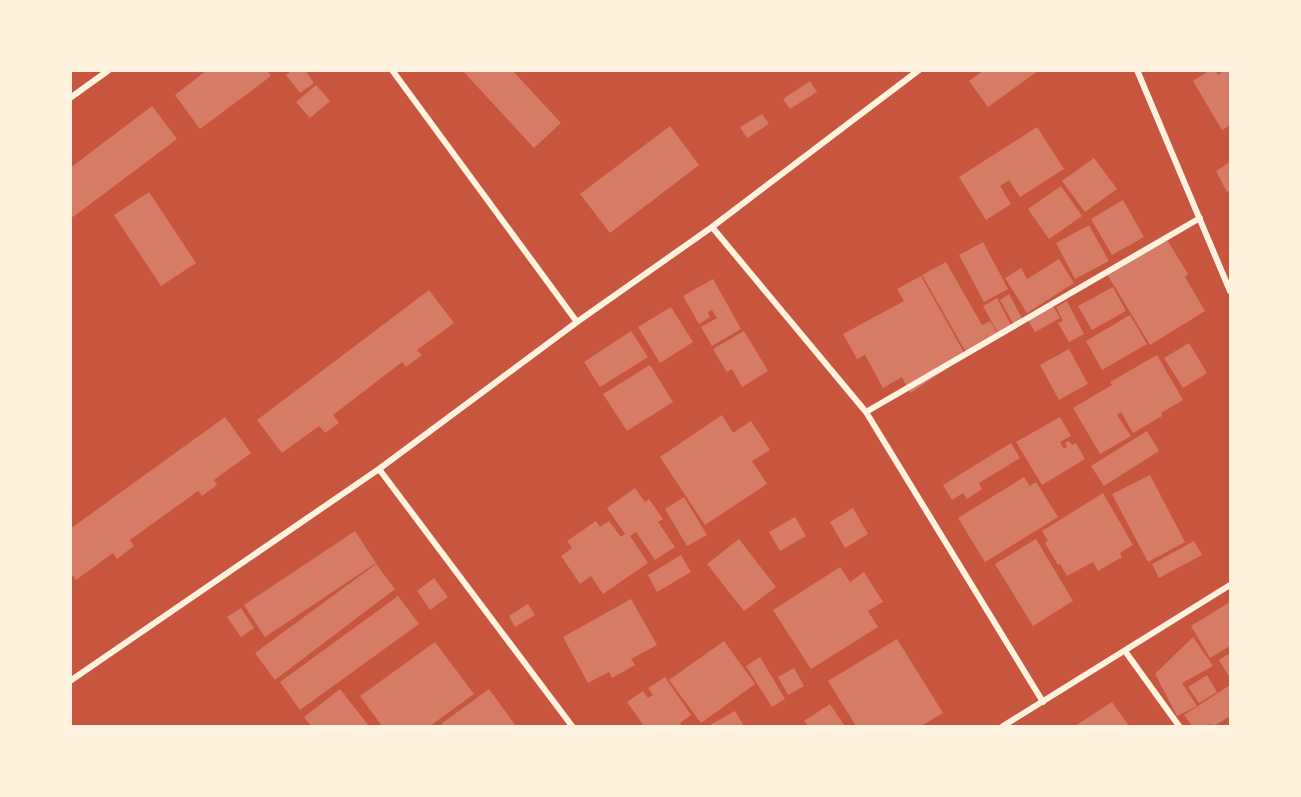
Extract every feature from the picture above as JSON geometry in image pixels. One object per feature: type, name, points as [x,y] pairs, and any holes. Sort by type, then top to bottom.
[{"type":"street","points":[[70,98],[109,70]]},
{"type":"street","points":[[392,70],[577,322]]},
{"type":"street","points":[[70,681],[379,469],[577,322],[712,227],[919,70]]},
{"type":"street","points":[[1137,70],[1230,291]]},
{"type":"street","points":[[866,412],[1200,218]]},
{"type":"street","points":[[712,227],[866,412],[1043,702]]},
{"type":"street","points":[[379,469],[572,726]]},
{"type":"street","points":[[1003,726],[1230,585]]},
{"type":"street","points":[[1125,651],[1179,726]]},
{"type":"building","points":[[207,70],[267,70],[271,76],[200,129],[175,95]]},
{"type":"building","points":[[292,70],[305,70],[314,83],[300,93],[286,75]]},
{"type":"building","points":[[462,70],[512,70],[561,123],[534,148]]},
{"type":"building","points":[[984,70],[1039,70],[988,107],[969,81]]},
{"type":"building","points":[[1210,70],[1215,70],[1218,75],[1225,70],[1230,70],[1230,125],[1222,130],[1193,81]]},
{"type":"building","points":[[810,81],[817,92],[790,109],[783,99]]},
{"type":"building","points":[[316,85],[330,101],[310,118],[296,102]]},
{"type":"building","points":[[152,106],[177,139],[73,217],[70,214],[70,168]]},
{"type":"building","points":[[762,114],[769,124],[747,138],[740,127]]},
{"type":"building","points":[[670,126],[699,165],[610,233],[580,194]]},
{"type":"building","points":[[1037,127],[1064,169],[1020,197],[1009,180],[1000,186],[1011,204],[986,220],[959,177]]},
{"type":"building","points":[[1094,158],[1117,189],[1085,212],[1062,181]]},
{"type":"building","points":[[1230,162],[1230,190],[1227,192],[1216,171]]},
{"type":"building","points":[[1061,186],[1082,216],[1049,239],[1028,209]]},
{"type":"building","points":[[149,192],[196,263],[161,286],[114,215]]},
{"type":"building","points":[[1123,200],[1144,237],[1112,255],[1091,219]]},
{"type":"building","points":[[1089,225],[1109,261],[1075,279],[1056,243]]},
{"type":"building","points":[[1166,238],[1188,274],[1185,277],[1205,311],[1150,345],[1107,274]]},
{"type":"building","points":[[983,242],[1008,289],[984,302],[959,255]]},
{"type":"building","points":[[1059,259],[1074,283],[1027,313],[1005,278],[1021,268],[1027,279]]},
{"type":"building","points":[[946,262],[982,325],[990,321],[999,336],[967,354],[922,275]]},
{"type":"building","points":[[921,276],[966,356],[910,393],[902,377],[883,388],[865,355],[857,359],[843,334],[904,301],[897,289]]},
{"type":"building","points":[[713,279],[741,329],[712,346],[701,327],[717,318],[712,310],[708,312],[710,317],[699,324],[683,296]]},
{"type":"building","points":[[1113,287],[1126,311],[1092,330],[1078,306]]},
{"type":"building","points":[[429,290],[454,323],[417,350],[422,355],[406,367],[402,362],[333,415],[339,423],[325,433],[319,426],[282,453],[257,420]]},
{"type":"building","points":[[1009,294],[1023,320],[1014,325],[1000,300]]},
{"type":"building","points":[[997,298],[1011,325],[998,333],[983,306]]},
{"type":"building","points":[[1067,301],[1084,334],[1069,342],[1058,323],[1063,321],[1056,307]]},
{"type":"building","points":[[1053,306],[1060,318],[1035,332],[1028,320]]},
{"type":"building","points":[[671,307],[693,342],[660,363],[638,327]]},
{"type":"building","points":[[1130,315],[1147,344],[1102,370],[1086,341]]},
{"type":"building","points":[[631,331],[648,357],[600,387],[584,362]]},
{"type":"building","points":[[744,331],[768,371],[742,387],[732,369],[727,372],[713,349]]},
{"type":"building","points":[[1189,343],[1207,373],[1183,388],[1164,358]]},
{"type":"building","points":[[1069,349],[1088,384],[1059,400],[1040,365]]},
{"type":"building","points":[[1157,355],[1183,400],[1133,433],[1121,412],[1117,415],[1131,436],[1100,454],[1073,408],[1112,385],[1110,382]]},
{"type":"building","points":[[650,365],[673,402],[627,431],[603,394]]},
{"type":"building","points":[[722,415],[733,433],[751,421],[770,450],[752,461],[767,484],[705,525],[660,457]]},
{"type":"building","points":[[225,417],[251,453],[214,480],[217,485],[202,496],[198,491],[130,540],[134,546],[117,559],[113,553],[76,580],[70,572],[70,529]]},
{"type":"building","points":[[1060,417],[1071,436],[1060,442],[1064,449],[1067,447],[1065,443],[1069,441],[1072,445],[1076,443],[1085,459],[1042,485],[1016,442]]},
{"type":"building","points":[[1147,431],[1159,451],[1104,486],[1091,466]]},
{"type":"building","points":[[1011,443],[1020,458],[979,483],[982,489],[967,499],[963,493],[952,500],[943,485]]},
{"type":"building","points":[[1150,475],[1185,542],[1148,562],[1112,494]]},
{"type":"building","points":[[1024,477],[1030,486],[1036,482],[1058,517],[985,562],[958,518]]},
{"type":"building","points":[[635,488],[645,502],[649,499],[663,519],[658,522],[675,547],[655,560],[636,532],[630,536],[648,563],[603,594],[591,576],[580,584],[561,556],[572,548],[567,541],[596,521],[600,527],[609,521],[621,537],[625,534],[607,508]]},
{"type":"building","points":[[1103,493],[1133,545],[1120,553],[1122,557],[1098,571],[1093,562],[1067,576],[1045,543],[1048,541],[1042,531]]},
{"type":"building","points":[[684,497],[707,535],[687,546],[665,509]]},
{"type":"building","points":[[853,508],[868,534],[845,548],[830,522]]},
{"type":"building","points":[[795,517],[806,536],[780,551],[769,532]]},
{"type":"building","points":[[355,531],[376,563],[265,637],[244,605]]},
{"type":"building","points":[[739,539],[776,587],[744,611],[707,564]]},
{"type":"building","points":[[1036,539],[1073,601],[1033,626],[995,564]]},
{"type":"building","points":[[1194,541],[1202,555],[1159,578],[1152,564]]},
{"type":"building","points":[[681,555],[691,572],[657,592],[648,575]]},
{"type":"building","points":[[376,564],[395,589],[275,680],[255,653]]},
{"type":"building","points":[[840,567],[850,582],[864,572],[883,602],[868,611],[878,627],[811,669],[773,610]]},
{"type":"building","points":[[434,578],[448,597],[430,610],[417,591]]},
{"type":"building","points":[[398,596],[419,624],[300,710],[280,682]]},
{"type":"building","points":[[631,599],[657,645],[631,659],[635,665],[612,678],[609,672],[588,683],[563,637]]},
{"type":"building","points":[[1230,602],[1230,646],[1210,658],[1191,626]]},
{"type":"building","points":[[528,604],[535,615],[515,627],[509,616]]},
{"type":"building","points":[[241,608],[254,628],[241,637],[227,617]]},
{"type":"building","points":[[1193,637],[1213,666],[1182,683],[1197,706],[1177,716],[1155,674]]},
{"type":"building","points":[[897,639],[943,713],[921,726],[856,726],[828,681]]},
{"type":"building","points":[[724,641],[755,684],[701,723],[669,680]]},
{"type":"building","points":[[435,642],[474,694],[430,726],[382,726],[360,696]]},
{"type":"building","points":[[1230,653],[1230,678],[1219,660]]},
{"type":"building","points":[[760,657],[785,699],[772,707],[746,666]]},
{"type":"building","points":[[794,668],[804,686],[788,695],[778,677]]},
{"type":"building","points":[[1207,675],[1217,692],[1199,703],[1188,687]]},
{"type":"building","points":[[665,677],[691,715],[680,723],[683,726],[644,726],[627,702],[643,691],[648,698],[653,695],[648,688]]},
{"type":"building","points":[[1230,685],[1230,716],[1214,726],[1210,724],[1192,726],[1184,715]]},
{"type":"building","points":[[340,689],[369,726],[311,726],[304,717]]},
{"type":"building","points":[[489,689],[516,726],[443,726],[441,724]]},
{"type":"building","points":[[1112,702],[1129,726],[1075,726]]},
{"type":"building","points":[[830,704],[845,726],[808,726],[804,721]]},
{"type":"building","points":[[735,711],[744,726],[708,726]]}]
